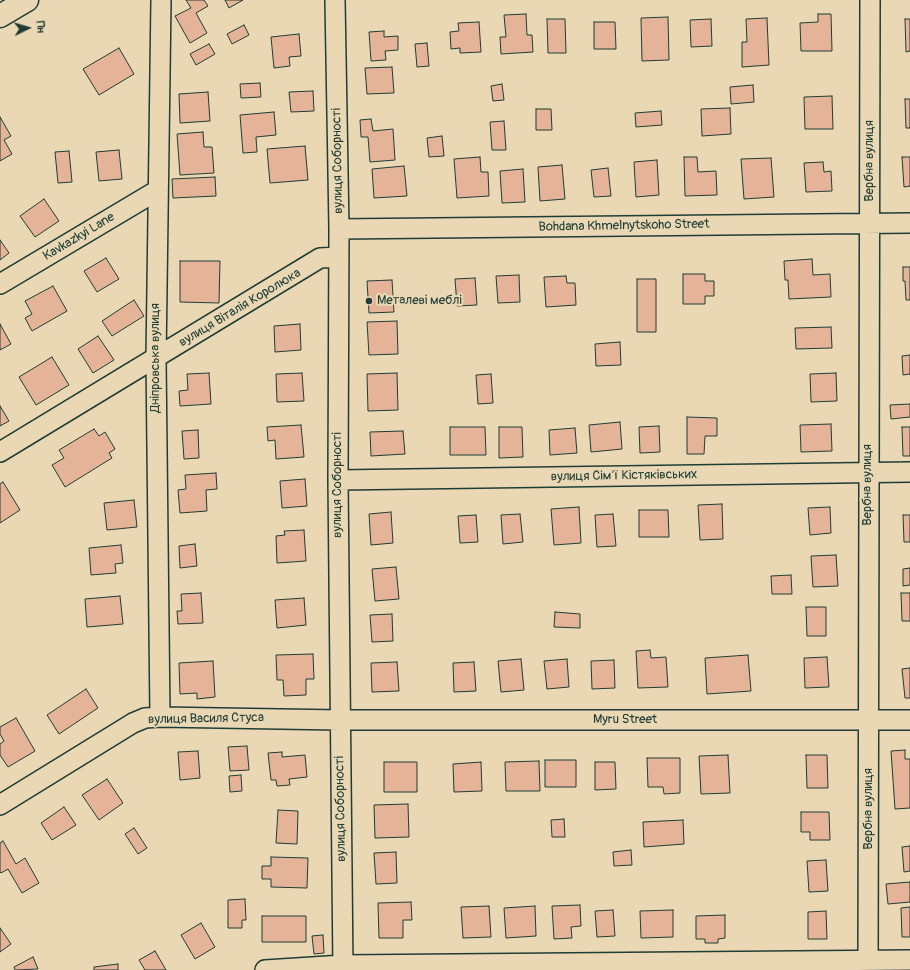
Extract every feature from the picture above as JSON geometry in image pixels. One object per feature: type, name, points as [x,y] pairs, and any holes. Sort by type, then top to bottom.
[{"type":"street","points":[[0,16],[27,0]]},
{"type":"street","name":"Дніпровська вулиця","points":[[160,717],[156,359],[161,0]]},
{"type":"street","name":"вулиця Соборності","points":[[335,0],[339,229],[338,480],[343,967]]},
{"type":"street","name":"Вербна вулиця","points":[[868,965],[870,0]]},
{"type":"street","name":"Kavkazkyi Lane","points":[[0,284],[158,190]]},
{"type":"street","name":"Bohdana Khmelnytskoho Street","points":[[339,229],[910,223]]},
{"type":"street","name":"вулиця Віталія Королюка","points":[[0,452],[156,359],[320,258],[338,257]]},
{"type":"street","name":"вулиця Сімʼї Кістяківських","points":[[338,480],[910,472]]},
{"type":"street","name":"вулиця Василя Стуса","points":[[0,805],[133,723],[146,718],[340,720]]},
{"type":"street","name":"Myru Street","points":[[340,720],[910,720]]},
{"type":"street","points":[[265,970],[343,967],[868,965],[910,960]]},
{"type":"building","points":[[186,0],[204,0],[208,6],[196,13],[207,33],[190,43],[175,16],[191,8]]},
{"type":"building","points":[[225,0],[243,0],[229,8]]},
{"type":"building","points":[[526,14],[527,35],[532,35],[533,52],[501,54],[500,37],[506,37],[504,15]]},
{"type":"building","points":[[818,14],[831,14],[832,51],[801,51],[800,23],[818,22]]},
{"type":"building","points":[[668,17],[669,60],[642,61],[641,18]]},
{"type":"building","points":[[767,18],[769,65],[742,67],[742,42],[747,42],[746,19]]},
{"type":"building","points":[[547,19],[565,19],[566,53],[548,53]]},
{"type":"building","points":[[711,19],[712,46],[691,47],[690,20]]},
{"type":"building","points":[[905,19],[910,19],[910,51],[906,52]]},
{"type":"building","points":[[479,22],[481,52],[460,53],[460,48],[451,49],[450,32],[459,31],[458,23]]},
{"type":"building","points":[[594,22],[615,22],[616,49],[594,49]]},
{"type":"building","points":[[244,25],[249,35],[232,44],[227,34]]},
{"type":"building","points":[[384,31],[384,37],[398,36],[398,50],[385,51],[386,60],[371,61],[369,32]]},
{"type":"building","points":[[299,34],[301,56],[289,57],[290,66],[274,68],[271,37]]},
{"type":"building","points":[[427,43],[429,66],[417,67],[415,44]]},
{"type":"building","points":[[209,44],[215,54],[196,65],[190,54]]},
{"type":"building","points":[[119,48],[134,74],[99,95],[83,69]]},
{"type":"building","points":[[392,67],[394,93],[367,94],[365,68]]},
{"type":"building","points":[[260,83],[261,97],[241,98],[240,84]]},
{"type":"building","points":[[502,84],[504,100],[493,101],[491,86]]},
{"type":"building","points":[[753,85],[754,102],[731,104],[730,87]]},
{"type":"building","points":[[313,91],[314,111],[291,112],[289,92]]},
{"type":"building","points":[[208,92],[210,121],[180,123],[179,94]]},
{"type":"building","points":[[832,96],[833,129],[805,129],[804,97]]},
{"type":"building","points":[[905,99],[910,99],[910,128],[906,128]]},
{"type":"building","points":[[730,108],[731,134],[702,136],[701,109]]},
{"type":"building","points":[[536,109],[551,109],[552,130],[536,130]]},
{"type":"building","points":[[661,111],[662,125],[636,127],[635,113]]},
{"type":"building","points":[[274,112],[276,135],[256,137],[257,152],[243,153],[240,115]]},
{"type":"building","points":[[0,117],[11,136],[4,140],[12,154],[0,161]]},
{"type":"building","points":[[371,119],[373,131],[393,129],[395,160],[370,162],[368,137],[361,137],[360,120]]},
{"type":"building","points":[[504,121],[506,150],[492,150],[490,122]]},
{"type":"building","points":[[203,132],[204,147],[212,147],[214,173],[180,175],[177,134]]},
{"type":"building","points":[[442,136],[444,156],[429,157],[427,138]]},
{"type":"building","points":[[305,146],[308,180],[270,183],[267,149]]},
{"type":"building","points":[[119,150],[122,179],[99,181],[96,152]]},
{"type":"building","points":[[69,151],[72,182],[58,183],[55,152]]},
{"type":"building","points":[[480,157],[481,172],[488,172],[489,196],[457,198],[454,159]]},
{"type":"building","points":[[684,157],[697,157],[698,172],[716,171],[717,195],[685,196]]},
{"type":"building","points":[[902,157],[910,157],[910,186],[904,187]]},
{"type":"building","points":[[771,158],[774,197],[744,199],[741,159]]},
{"type":"building","points":[[657,160],[659,195],[636,197],[634,162]]},
{"type":"building","points":[[823,162],[824,172],[831,171],[832,191],[806,192],[804,163]]},
{"type":"building","points":[[562,165],[565,199],[540,201],[538,167]]},
{"type":"building","points":[[404,166],[407,196],[374,198],[372,169]]},
{"type":"building","points":[[608,168],[611,196],[594,197],[591,170]]},
{"type":"building","points":[[523,169],[525,202],[502,203],[500,171]]},
{"type":"building","points":[[215,177],[216,196],[173,198],[172,179]]},
{"type":"building","points":[[44,199],[59,221],[35,237],[20,216]]},
{"type":"building","points":[[0,240],[9,253],[0,260]]},
{"type":"building","points":[[106,258],[119,279],[97,292],[84,271]]},
{"type":"building","points":[[812,259],[813,275],[830,274],[831,297],[789,299],[788,280],[785,280],[784,261]]},
{"type":"building","points":[[180,261],[220,261],[219,303],[180,302]]},
{"type":"building","points":[[903,267],[910,267],[910,300],[906,300],[905,281],[903,281]]},
{"type":"building","points":[[683,274],[705,274],[705,281],[714,281],[714,296],[705,296],[705,304],[683,304]]},
{"type":"building","points":[[519,275],[520,302],[498,303],[496,276]]},
{"type":"building","points":[[566,276],[567,283],[575,283],[576,305],[546,307],[544,277]]},
{"type":"building","points":[[475,278],[477,305],[457,306],[455,279]]},
{"type":"building","points":[[637,279],[656,279],[656,332],[637,332]]},
{"type":"building","points":[[392,280],[394,312],[369,313],[367,281]]},
{"type":"building","points":[[53,286],[67,311],[32,331],[25,318],[32,314],[25,301]]},
{"type":"building","points":[[134,300],[144,316],[112,336],[102,321]]},
{"type":"building","points":[[397,321],[398,354],[369,355],[367,322]]},
{"type":"building","points":[[0,324],[11,344],[0,350]]},
{"type":"building","points":[[300,324],[301,350],[275,352],[274,326]]},
{"type":"building","points":[[831,327],[832,348],[796,349],[795,328]]},
{"type":"building","points":[[98,336],[114,360],[93,373],[78,349]]},
{"type":"building","points":[[620,342],[621,365],[596,366],[595,344]]},
{"type":"building","points":[[910,355],[910,374],[903,375],[902,356]]},
{"type":"building","points":[[52,357],[69,385],[36,405],[19,377]]},
{"type":"building","points":[[209,373],[211,404],[180,406],[179,391],[188,390],[187,374]]},
{"type":"building","points":[[302,373],[304,401],[277,402],[276,374]]},
{"type":"building","points":[[397,373],[398,410],[368,411],[367,374]]},
{"type":"building","points":[[836,373],[837,401],[811,402],[810,374]]},
{"type":"building","points":[[491,374],[493,403],[478,404],[476,375]]},
{"type":"building","points":[[910,404],[910,417],[891,419],[890,405]]},
{"type":"building","points":[[0,406],[9,421],[0,426]]},
{"type":"building","points":[[687,417],[717,418],[717,436],[705,436],[704,454],[687,454]]},
{"type":"building","points":[[620,422],[622,449],[591,452],[589,425]]},
{"type":"building","points":[[831,424],[832,451],[801,452],[800,425]]},
{"type":"building","points":[[301,425],[304,457],[276,459],[275,440],[268,441],[267,427]]},
{"type":"building","points":[[659,426],[660,452],[640,453],[639,427]]},
{"type":"building","points":[[450,427],[485,427],[486,455],[450,455]]},
{"type":"building","points":[[499,427],[522,427],[523,457],[499,458]]},
{"type":"building","points":[[902,427],[910,427],[910,456],[903,456]]},
{"type":"building","points":[[575,428],[577,453],[550,455],[549,430]]},
{"type":"building","points":[[94,429],[99,436],[105,432],[115,449],[109,453],[112,458],[65,487],[52,465],[64,458],[59,450]]},
{"type":"building","points":[[198,430],[199,458],[184,459],[182,431]]},
{"type":"building","points":[[403,431],[405,454],[371,456],[370,432]]},
{"type":"building","points":[[216,473],[217,489],[206,490],[207,511],[180,513],[178,490],[186,489],[185,475]]},
{"type":"building","points":[[305,479],[307,506],[282,508],[280,481]]},
{"type":"building","points":[[3,482],[20,510],[0,523],[0,484]]},
{"type":"building","points":[[134,500],[137,527],[107,530],[104,503]]},
{"type":"building","points":[[722,504],[723,539],[700,540],[698,505]]},
{"type":"building","points":[[579,507],[581,543],[554,545],[551,509]]},
{"type":"building","points":[[830,507],[831,533],[810,535],[808,508]]},
{"type":"building","points":[[639,510],[668,510],[669,537],[639,537]]},
{"type":"building","points":[[391,512],[393,543],[371,545],[369,514]]},
{"type":"building","points":[[520,514],[523,542],[503,544],[501,515]]},
{"type":"building","points":[[613,514],[616,546],[597,547],[595,515]]},
{"type":"building","points":[[476,515],[478,542],[460,543],[458,516]]},
{"type":"building","points":[[903,515],[910,515],[910,542],[904,542]]},
{"type":"building","points":[[304,530],[306,561],[277,563],[276,536],[285,535],[284,531]]},
{"type":"building","points":[[195,544],[197,566],[180,568],[179,546]]},
{"type":"building","points":[[121,545],[123,563],[115,564],[116,573],[91,575],[89,548]]},
{"type":"building","points":[[836,555],[838,586],[813,587],[811,556]]},
{"type":"building","points":[[396,567],[399,599],[375,601],[372,569]]},
{"type":"building","points":[[910,568],[910,585],[903,586],[903,569]]},
{"type":"building","points":[[791,575],[792,594],[772,594],[771,576]]},
{"type":"building","points":[[201,593],[203,623],[178,624],[177,611],[182,611],[181,594]]},
{"type":"building","points":[[901,593],[910,593],[910,621],[902,621]]},
{"type":"building","points":[[120,596],[123,624],[87,627],[85,599]]},
{"type":"building","points":[[304,598],[306,625],[277,628],[275,600]]},
{"type":"building","points":[[806,607],[826,607],[826,636],[807,636]]},
{"type":"building","points":[[555,612],[580,614],[580,628],[554,627]]},
{"type":"building","points":[[392,614],[393,641],[372,642],[370,615]]},
{"type":"building","points":[[650,650],[651,658],[666,657],[668,687],[638,688],[636,651]]},
{"type":"building","points":[[313,654],[314,679],[306,679],[306,695],[284,696],[283,680],[277,680],[276,655]]},
{"type":"building","points":[[748,655],[751,691],[707,694],[705,658]]},
{"type":"building","points":[[827,657],[829,687],[805,688],[804,658]]},
{"type":"building","points":[[521,659],[524,690],[501,692],[498,661]]},
{"type":"building","points":[[567,659],[569,687],[547,689],[544,661]]},
{"type":"building","points":[[614,660],[615,688],[592,689],[591,661]]},
{"type":"building","points":[[213,661],[215,697],[197,699],[197,693],[180,694],[179,663]]},
{"type":"building","points":[[397,662],[399,691],[372,692],[371,663]]},
{"type":"building","points":[[474,662],[476,691],[454,692],[453,663]]},
{"type":"building","points":[[910,668],[910,698],[905,698],[902,669]]},
{"type":"building","points":[[86,689],[98,708],[59,734],[47,715]]},
{"type":"building","points":[[16,718],[35,751],[8,767],[0,755],[0,744],[4,741],[0,734],[0,727]]},
{"type":"building","points":[[247,746],[249,770],[230,771],[228,747]]},
{"type":"building","points":[[905,750],[905,759],[910,759],[910,808],[895,809],[891,751]]},
{"type":"building","points":[[198,751],[200,778],[180,780],[178,752]]},
{"type":"building","points":[[282,752],[282,757],[305,755],[307,777],[289,779],[290,785],[277,786],[276,780],[271,780],[268,753]]},
{"type":"building","points":[[728,755],[730,793],[701,794],[699,756]]},
{"type":"building","points":[[806,755],[827,755],[828,788],[807,788]]},
{"type":"building","points":[[647,758],[680,758],[680,793],[664,794],[663,787],[648,787]]},
{"type":"building","points":[[545,760],[576,760],[576,787],[545,787]]},
{"type":"building","points":[[539,761],[540,791],[506,791],[505,762]]},
{"type":"building","points":[[384,762],[417,762],[417,792],[384,792]]},
{"type":"building","points":[[481,762],[482,791],[454,792],[453,764]]},
{"type":"building","points":[[595,762],[615,762],[616,789],[595,790]]},
{"type":"building","points":[[241,775],[242,791],[230,792],[229,776]]},
{"type":"building","points":[[107,779],[123,803],[99,820],[82,795]]},
{"type":"building","points":[[408,804],[409,837],[375,838],[374,805]]},
{"type":"building","points":[[64,807],[76,825],[52,840],[41,823]]},
{"type":"building","points":[[278,810],[298,811],[297,844],[276,843]]},
{"type":"building","points":[[801,812],[829,812],[830,840],[810,840],[810,832],[801,832]]},
{"type":"building","points":[[564,819],[565,837],[552,837],[551,820]]},
{"type":"building","points":[[683,820],[684,844],[644,847],[643,822]]},
{"type":"building","points":[[134,828],[147,848],[138,854],[125,834]]},
{"type":"building","points":[[3,841],[16,864],[25,858],[39,883],[22,893],[8,869],[1,873],[0,872],[0,843]]},
{"type":"building","points":[[910,846],[910,871],[904,872],[902,847]]},
{"type":"building","points":[[631,850],[632,865],[614,866],[613,852]]},
{"type":"building","points":[[396,852],[397,883],[376,884],[374,853]]},
{"type":"building","points":[[271,857],[308,858],[307,888],[271,887],[271,879],[262,879],[262,866],[271,866]]},
{"type":"building","points":[[826,860],[828,891],[809,892],[807,861]]},
{"type":"building","points":[[910,882],[910,902],[888,904],[886,884]]},
{"type":"building","points":[[245,899],[246,920],[242,920],[242,928],[228,928],[228,900]]},
{"type":"building","points":[[411,902],[412,920],[403,920],[403,938],[379,938],[378,903]]},
{"type":"building","points":[[580,905],[581,926],[571,927],[572,938],[554,939],[552,906]]},
{"type":"building","points":[[489,906],[491,937],[463,938],[461,907]]},
{"type":"building","points":[[535,906],[536,936],[506,938],[504,908]]},
{"type":"building","points":[[910,907],[910,937],[902,937],[901,908]]},
{"type":"building","points":[[613,910],[615,936],[597,937],[595,911]]},
{"type":"building","points":[[673,910],[673,937],[641,938],[640,911]]},
{"type":"building","points":[[826,911],[827,939],[808,939],[808,912]]},
{"type":"building","points":[[725,915],[725,938],[718,939],[718,943],[705,943],[705,939],[696,939],[696,916]]},
{"type":"building","points":[[262,916],[306,916],[306,942],[262,942]]},
{"type":"building","points":[[201,923],[215,947],[195,959],[181,935]]},
{"type":"building","points":[[0,928],[11,944],[0,952]]},
{"type":"building","points":[[323,935],[324,953],[314,954],[312,936]]},
{"type":"building","points":[[155,951],[166,970],[145,970],[139,960]]},
{"type":"building","points":[[33,957],[38,969],[15,970],[14,967]]},
{"type":"building","points":[[118,964],[118,970],[94,970],[94,967]]},
{"type":"place","name":"Металеві меблі","points":[[369,301]]}]
